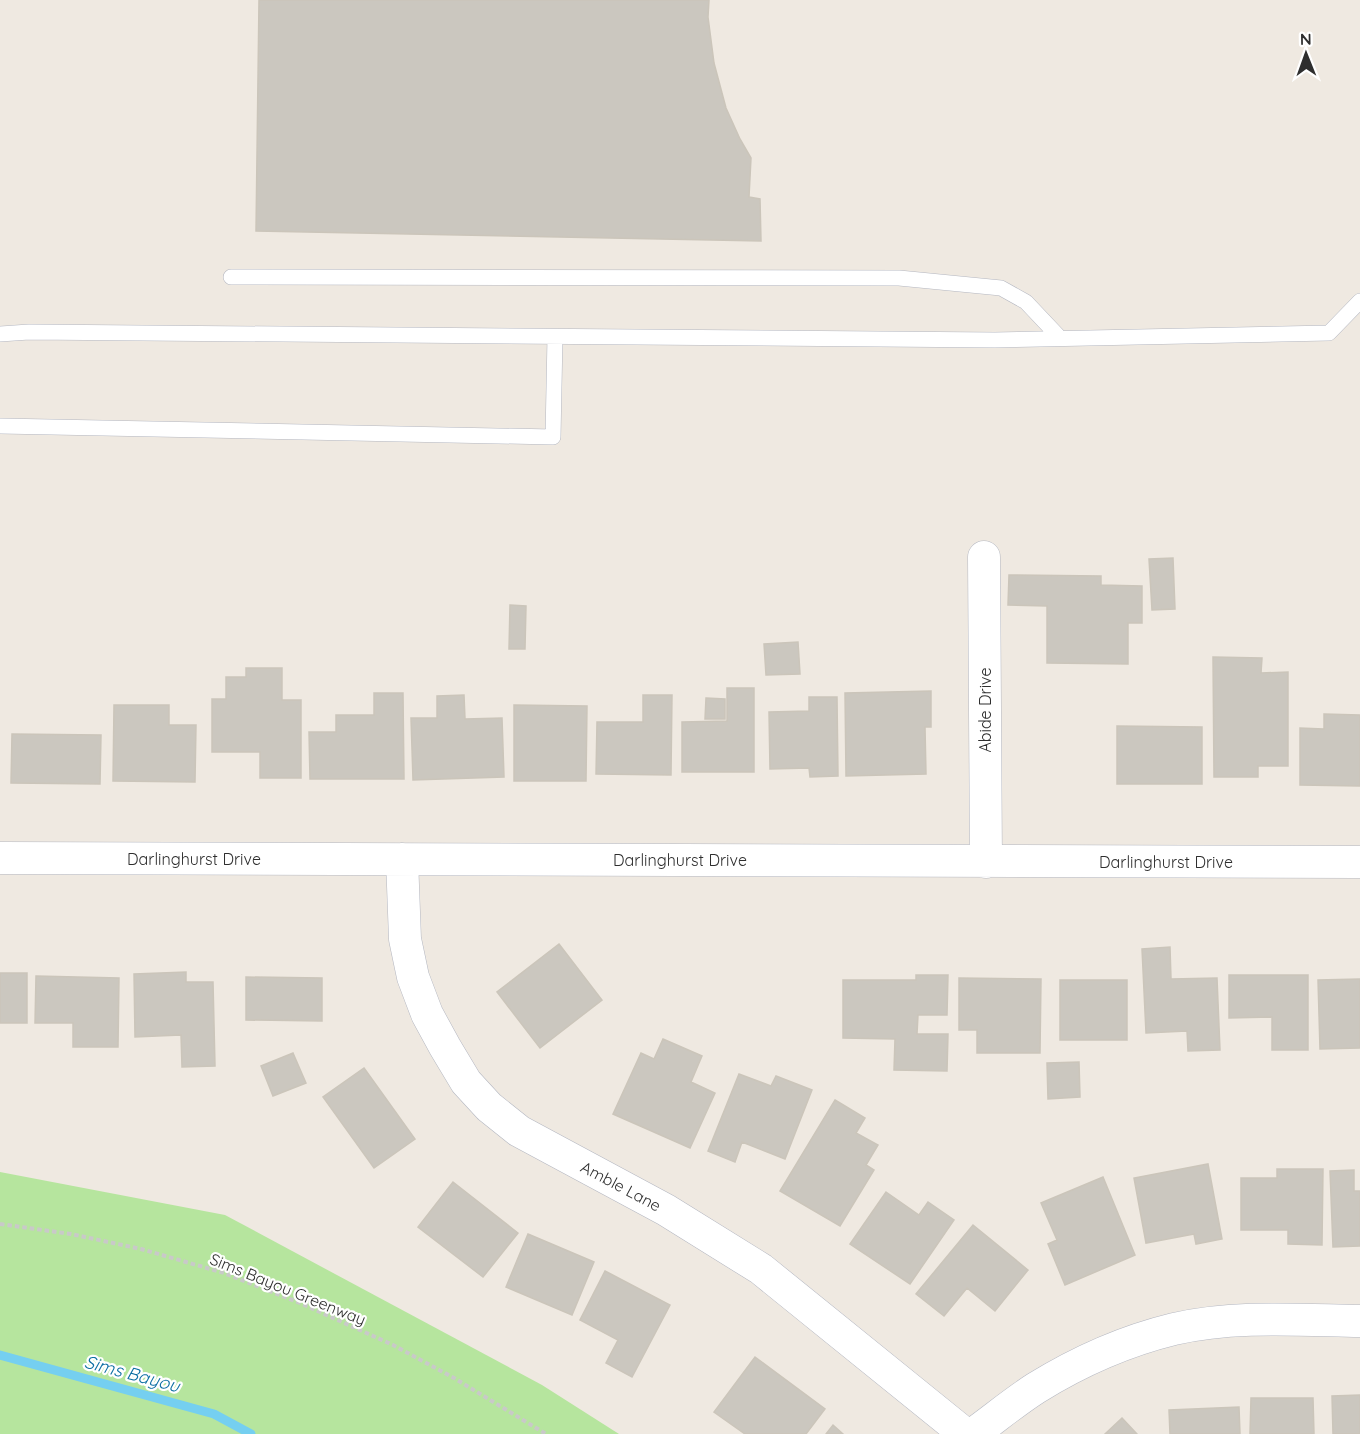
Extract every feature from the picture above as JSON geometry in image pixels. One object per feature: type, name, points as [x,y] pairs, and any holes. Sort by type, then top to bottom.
[{"type":"street","name":"Abide Drive","points":[[984,557],[986,862]]},
{"type":"street","name":"Darlinghurst Drive","points":[[0,858],[1360,862]]},
{"type":"street","name":"Amble Lane","points":[[402,859],[405,939],[413,977],[427,1014],[445,1047],[466,1082],[489,1107],[519,1131],[666,1210],[760,1269],[965,1434]]},
{"type":"street","points":[[974,1434],[1034,1389],[1072,1367],[1107,1352],[1175,1329],[1253,1320],[1360,1321]]},
{"type":"lane","points":[[231,277],[899,278],[1001,288],[1026,302],[1060,338]]},
{"type":"lane","points":[[0,334],[29,332],[995,340],[1329,333],[1360,301]]},
{"type":"lane","points":[[0,426],[553,437],[555,337]]},
{"type":"path","name":"Sims Bayou Greenway","points":[[0,1224],[71,1234],[141,1249],[224,1273],[300,1303],[393,1345],[454,1378],[546,1434]]},
{"type":"green space","points":[[0,1172],[225,1215],[542,1385],[619,1434],[0,1434]]},
{"type":"building","points":[[259,0],[709,0],[708,17],[714,63],[726,108],[751,158],[749,197],[760,199],[761,241],[256,231]]},
{"type":"building","points":[[1173,558],[1175,609],[1152,610],[1149,559]]},
{"type":"building","points":[[1009,575],[1101,576],[1101,585],[1142,586],[1142,623],[1128,623],[1128,664],[1047,663],[1047,606],[1008,605]]},
{"type":"building","points":[[510,605],[526,606],[525,649],[509,649]]},
{"type":"building","points":[[798,642],[800,674],[766,675],[764,644]]},
{"type":"building","points":[[1213,657],[1262,658],[1261,673],[1288,672],[1288,766],[1258,766],[1258,777],[1214,777]]},
{"type":"building","points":[[246,668],[282,668],[282,700],[301,700],[301,778],[260,778],[260,752],[212,752],[212,699],[226,699],[226,677],[246,677]]},
{"type":"building","points":[[727,688],[754,688],[754,772],[682,772],[682,722],[727,721]]},
{"type":"building","points":[[931,691],[931,727],[925,727],[926,774],[846,776],[845,693]]},
{"type":"building","points":[[374,693],[403,693],[404,779],[310,779],[309,732],[336,732],[336,715],[374,715]]},
{"type":"building","points":[[464,695],[465,719],[502,718],[504,777],[413,780],[411,718],[437,718],[437,696]]},
{"type":"building","points":[[643,695],[672,695],[671,775],[596,774],[597,722],[643,722]]},
{"type":"building","points":[[809,697],[837,697],[838,776],[810,777],[809,768],[770,769],[769,712],[809,711]]},
{"type":"building","points":[[706,698],[725,699],[725,719],[705,719]]},
{"type":"building","points":[[114,705],[169,705],[169,725],[196,725],[195,782],[113,781]]},
{"type":"building","points":[[514,705],[587,706],[586,781],[514,781]]},
{"type":"building","points":[[1324,714],[1360,715],[1360,786],[1300,785],[1300,728],[1324,729]]},
{"type":"building","points":[[1117,726],[1202,727],[1202,784],[1117,784]]},
{"type":"building","points":[[12,734],[101,735],[100,784],[11,783]]},
{"type":"building","points":[[559,944],[602,1000],[540,1048],[497,992]]},
{"type":"building","points":[[1170,947],[1171,979],[1217,978],[1220,1050],[1188,1051],[1187,1031],[1146,1033],[1142,949]]},
{"type":"building","points":[[186,972],[186,982],[213,982],[215,1066],[182,1067],[181,1035],[135,1037],[134,974]]},
{"type":"building","points":[[0,973],[27,973],[27,1023],[0,1023]]},
{"type":"building","points":[[916,975],[948,975],[947,1015],[918,1015],[917,1034],[948,1034],[947,1071],[894,1070],[895,1039],[843,1038],[843,980],[916,980]]},
{"type":"building","points":[[1229,975],[1308,975],[1308,1050],[1272,1050],[1272,1017],[1229,1018]]},
{"type":"building","points":[[36,976],[119,978],[118,1047],[73,1047],[73,1023],[35,1023]]},
{"type":"building","points":[[246,977],[322,978],[322,1021],[246,1020]]},
{"type":"building","points":[[959,978],[1041,979],[1040,1053],[977,1053],[977,1030],[959,1030]]},
{"type":"building","points":[[1360,979],[1360,1048],[1320,1049],[1318,980]]},
{"type":"building","points":[[1060,980],[1127,980],[1127,1040],[1060,1040]]},
{"type":"building","points":[[663,1039],[702,1056],[691,1082],[715,1093],[690,1148],[613,1114],[641,1053],[654,1059]]},
{"type":"building","points":[[293,1053],[306,1083],[273,1096],[261,1066]]},
{"type":"building","points":[[1079,1062],[1080,1097],[1048,1099],[1047,1063]]},
{"type":"building","points":[[364,1068],[415,1139],[374,1168],[323,1097]]},
{"type":"building","points":[[739,1074],[771,1086],[776,1076],[812,1090],[785,1159],[742,1142],[735,1162],[708,1151]]},
{"type":"building","points":[[835,1100],[865,1118],[856,1133],[878,1145],[866,1165],[874,1170],[840,1226],[780,1191]]},
{"type":"building","points":[[1208,1164],[1222,1239],[1196,1244],[1194,1234],[1146,1243],[1134,1178]]},
{"type":"building","points":[[1277,1169],[1323,1169],[1322,1245],[1288,1244],[1288,1230],[1241,1230],[1241,1178],[1277,1178]]},
{"type":"building","points":[[1354,1170],[1354,1191],[1360,1191],[1360,1246],[1333,1247],[1330,1171]]},
{"type":"building","points":[[1103,1177],[1135,1255],[1065,1285],[1048,1244],[1057,1240],[1041,1203]]},
{"type":"building","points":[[453,1182],[518,1233],[483,1277],[418,1227]]},
{"type":"building","points":[[886,1192],[919,1215],[928,1202],[954,1220],[910,1284],[850,1244]]},
{"type":"building","points":[[973,1225],[1028,1270],[995,1311],[967,1288],[944,1316],[916,1294]]},
{"type":"building","points":[[528,1234],[594,1262],[572,1315],[506,1287]]},
{"type":"building","points":[[605,1271],[670,1305],[632,1377],[606,1363],[618,1340],[580,1320]]},
{"type":"building","points":[[755,1357],[825,1409],[806,1434],[745,1434],[714,1412]]},
{"type":"building","points":[[1360,1395],[1360,1434],[1333,1434],[1332,1396]]},
{"type":"building","points":[[1251,1398],[1313,1398],[1314,1434],[1250,1434]]},
{"type":"building","points":[[1239,1407],[1240,1434],[1170,1434],[1169,1410]]},
{"type":"building","points":[[1122,1418],[1137,1434],[1105,1434]]},
{"type":"building","points":[[833,1425],[843,1434],[826,1434]]},
{"type":"waterway","name":"Sims Bayou","points":[[0,1355],[214,1414],[251,1434]]}]
